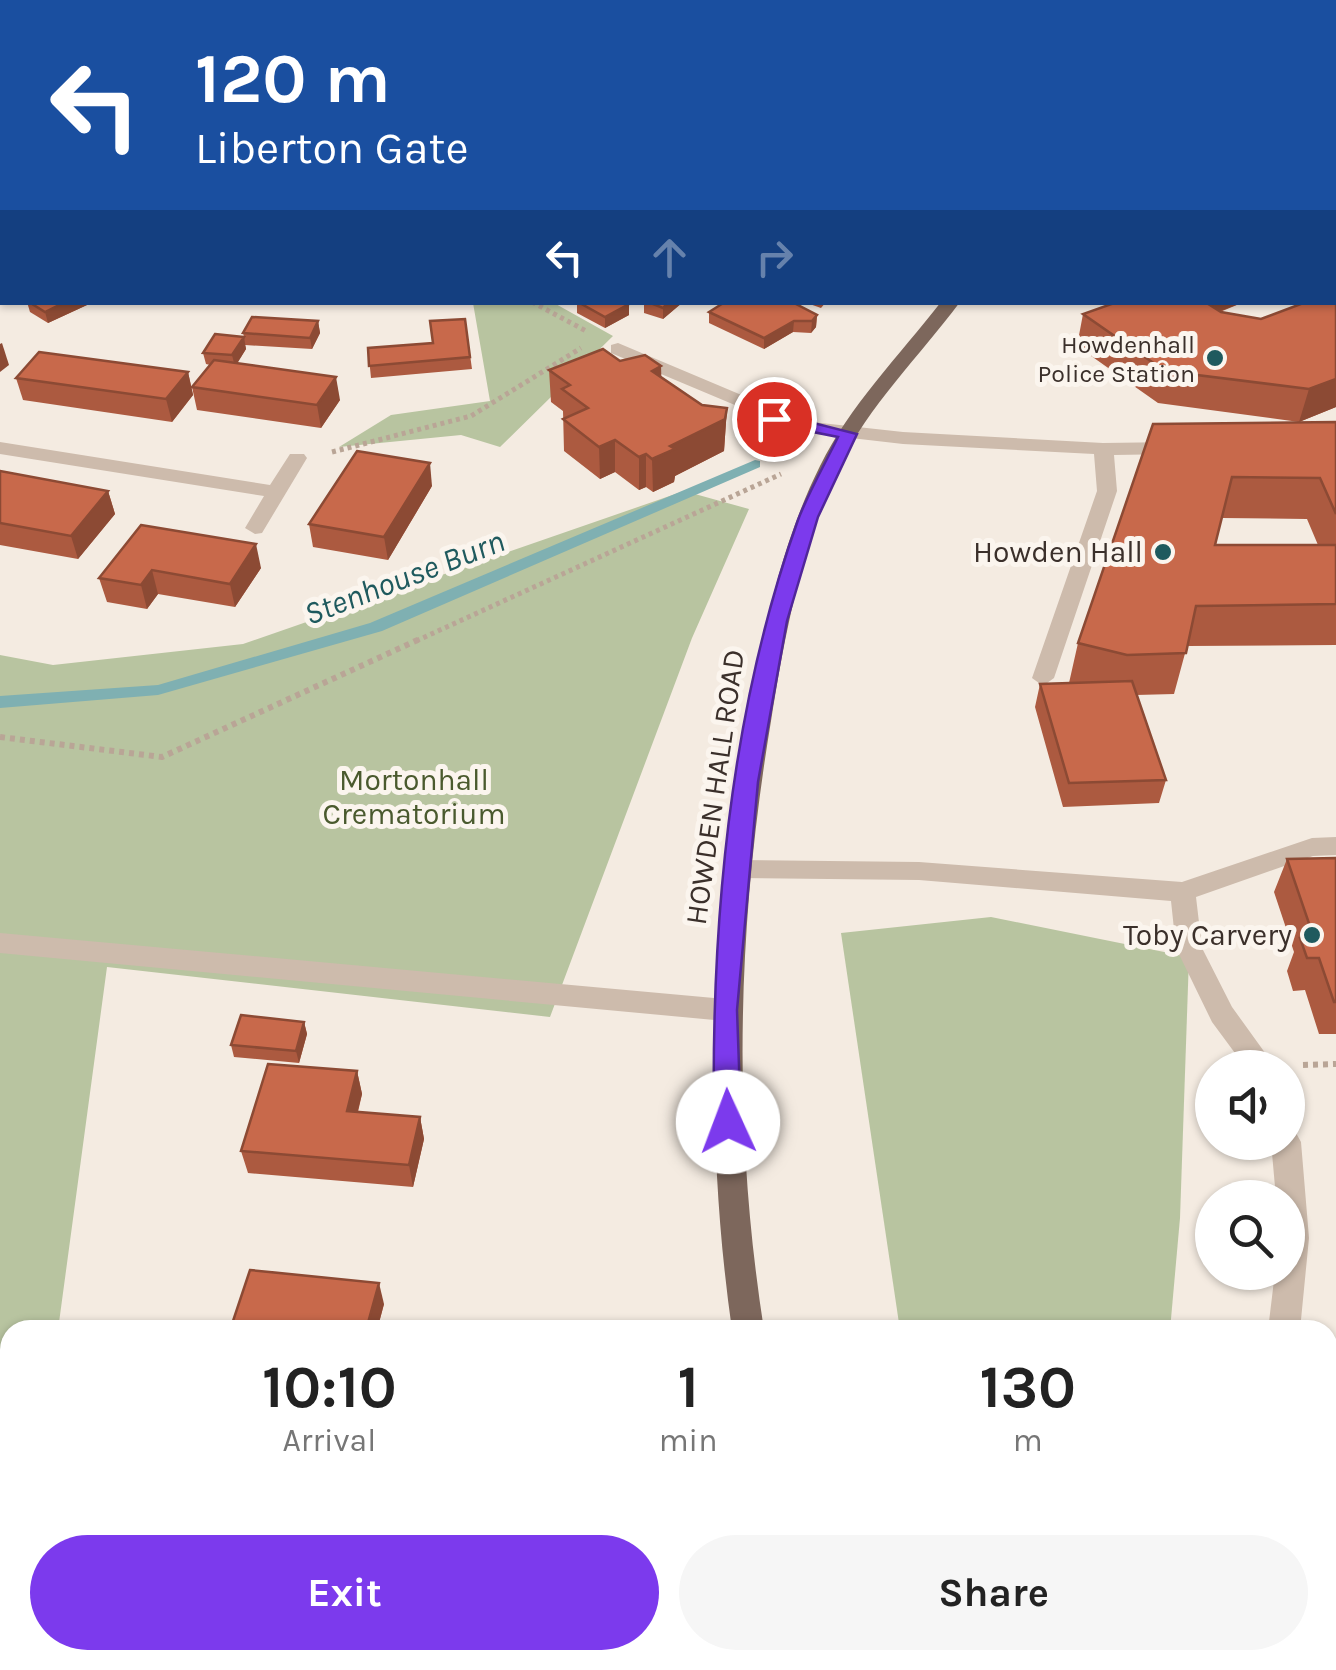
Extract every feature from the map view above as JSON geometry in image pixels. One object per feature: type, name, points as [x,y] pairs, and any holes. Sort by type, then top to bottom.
[{"type":"main road","name":"HOWDEN HALL ROAD","points":[[747,1320],[728,1160],[725,1010],[736,869],[777,621],[809,517],[848,434],[949,305]]},
{"type":"street","points":[[618,348],[774,419],[848,434],[1104,449],[1200,448]]},
{"type":"street","points":[[0,448],[274,492]]},
{"type":"street","points":[[1044,678],[1107,491],[1104,449]]},
{"type":"street","points":[[255,528],[297,458]]},
{"type":"street","points":[[736,869],[919,871],[1182,892],[1312,847],[1336,846]]},
{"type":"street","points":[[1182,892],[1188,948],[1222,1014],[1249,1050]]},
{"type":"street","points":[[0,943],[725,1010]]},
{"type":"street","points":[[1285,1320],[1294,1238],[1288,1160]]},
{"type":"path","points":[[538,305],[618,348]]},
{"type":"path","points":[[297,458],[471,416],[598,338]]},
{"type":"path","points":[[0,737],[162,756],[794,468]]},
{"type":"green space","points":[[473,305],[558,305],[613,336],[500,447],[461,435],[339,447],[391,415],[490,401]]},
{"type":"green space","name":"Mortonhall Crematorium","points":[[684,491],[749,509],[692,638],[550,1017],[107,967],[59,1320],[0,1320],[0,655],[53,665],[243,644]]},
{"type":"green space","points":[[991,917],[1189,957],[1180,1218],[1171,1320],[899,1320],[841,933]]},
{"type":"building","points":[[34,305],[59,305],[45,312]]},
{"type":"building","points":[[583,305],[627,305],[605,317]]},
{"type":"building","points":[[720,305],[798,305],[817,315],[812,321],[794,321],[764,338],[709,312]]},
{"type":"building","points":[[1108,305],[1210,305],[1221,312],[1261,319],[1298,305],[1336,305],[1336,379],[1309,389],[1165,371],[1083,314]]},
{"type":"building","points":[[252,317],[318,321],[310,338],[243,333]]},
{"type":"building","points":[[465,319],[470,357],[369,366],[368,348],[433,343],[430,321]]},
{"type":"building","points":[[215,334],[244,337],[232,355],[203,353]]},
{"type":"building","points":[[603,349],[620,361],[645,355],[661,366],[652,371],[702,405],[727,408],[725,419],[652,459],[646,454],[639,457],[615,440],[599,447],[563,419],[588,408],[562,389],[570,385],[549,370]]},
{"type":"building","points":[[39,352],[188,372],[166,399],[16,378]]},
{"type":"building","points":[[214,360],[336,377],[317,405],[192,387]]},
{"type":"building","name":"Howden Hall","points":[[1336,422],[1336,514],[1320,478],[1232,477],[1215,545],[1336,545],[1336,604],[1196,606],[1186,653],[1127,655],[1078,643],[1153,424]]},
{"type":"building","points":[[357,451],[430,463],[384,537],[309,524]]},
{"type":"building","points":[[0,471],[108,491],[71,536],[0,523]]},
{"type":"building","points":[[141,525],[256,544],[230,584],[152,570],[141,585],[99,578]]},
{"type":"building","points":[[1132,681],[1166,780],[1069,783],[1040,684]]},
{"type":"building","points":[[1336,858],[1334,1002],[1319,958],[1307,958],[1300,938],[1314,938],[1287,859]]},
{"type":"building","points":[[241,1015],[304,1022],[296,1051],[231,1045]]},
{"type":"building","points":[[268,1064],[357,1071],[347,1111],[420,1117],[409,1165],[241,1151]]},
{"type":"building","points":[[250,1270],[379,1283],[369,1320],[233,1320]]},
{"type":"waterway","name":"Stenhouse Burn","points":[[0,702],[158,690],[376,627],[755,464]]},
{"type":"place","name":"Howdenhall Police Station","points":[[1215,358]]},
{"type":"place","name":"Howden Hall","points":[[1163,552]]},
{"type":"place","name":"Toby Carvery","points":[[1312,935]]},
{"type":"route","points":[[728,1122],[725,1010],[747,782],[777,621],[809,517],[848,434],[774,419]]}]
